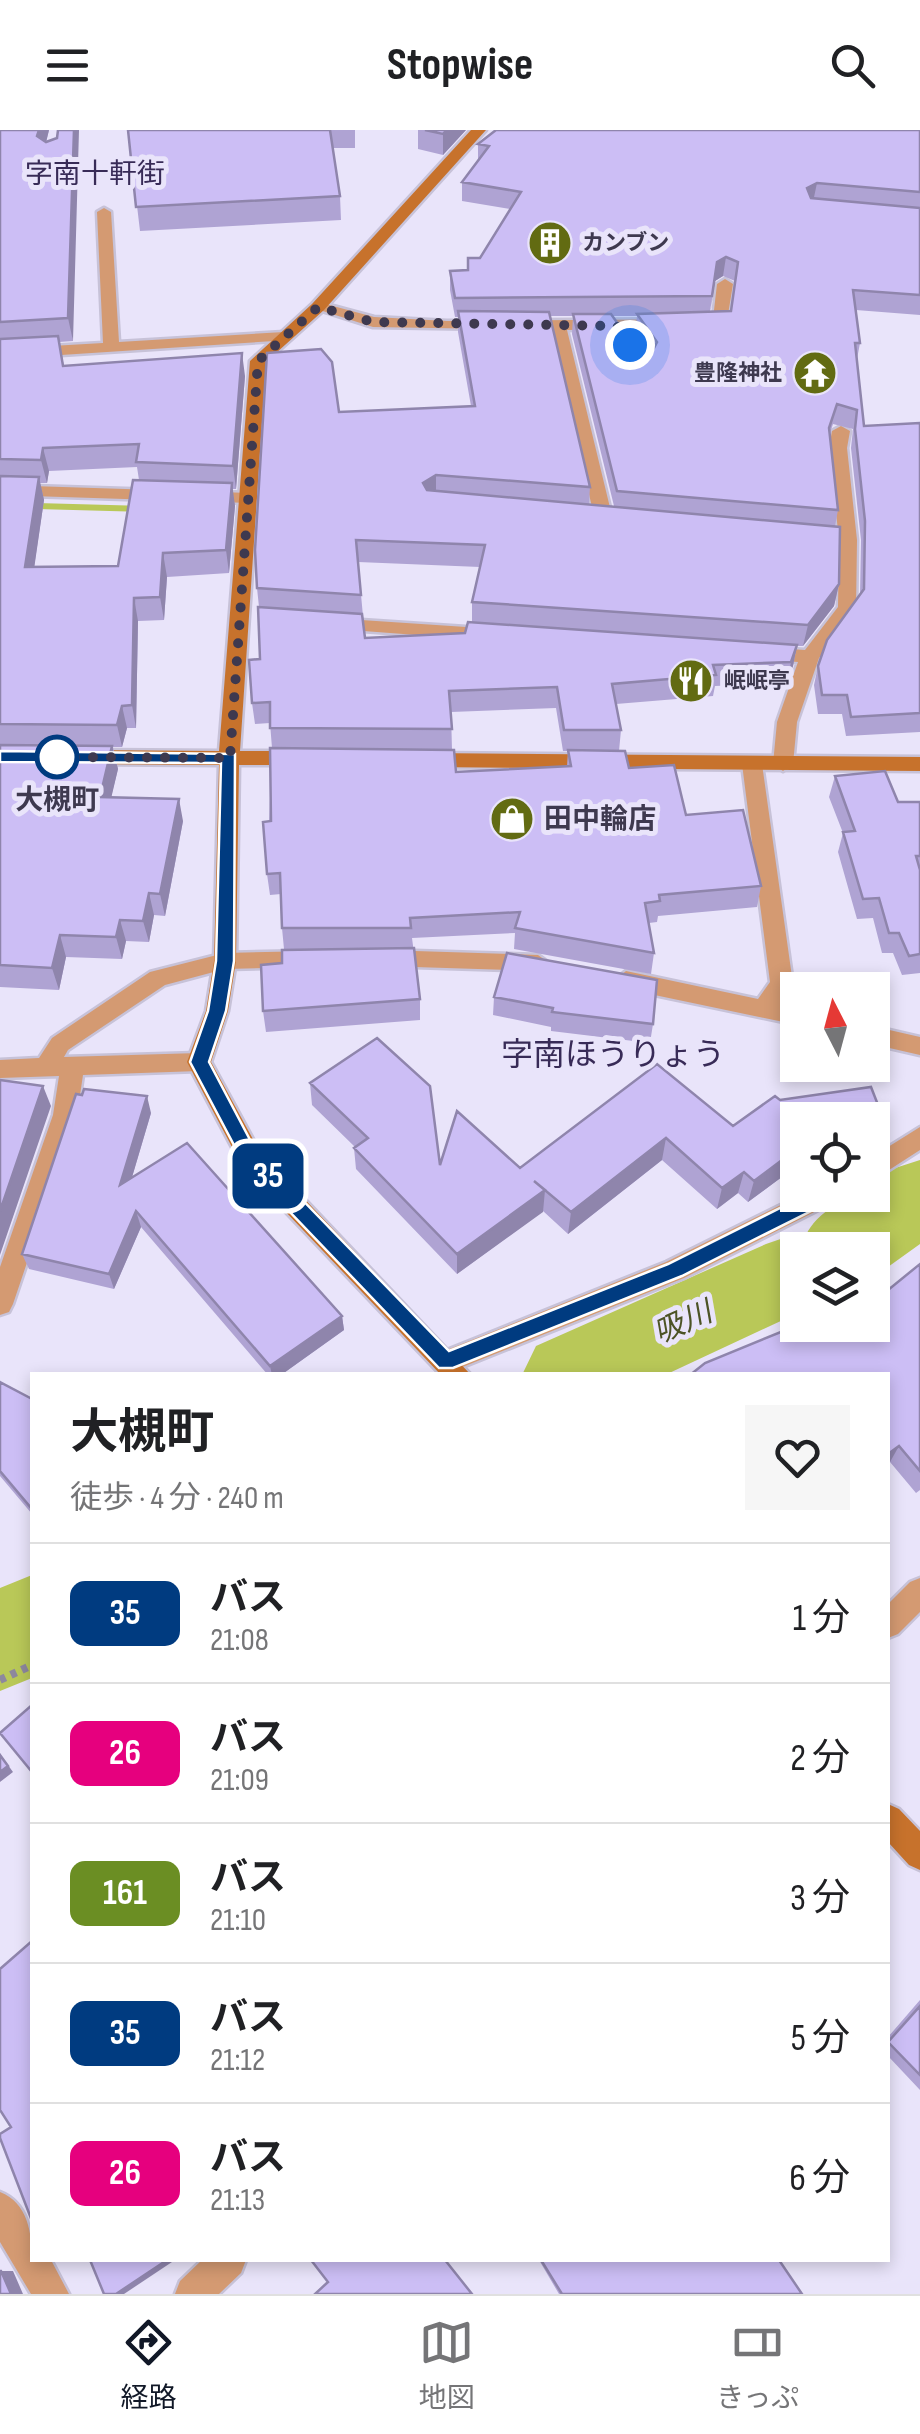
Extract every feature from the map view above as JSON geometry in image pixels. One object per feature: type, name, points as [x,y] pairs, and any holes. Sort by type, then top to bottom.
[{"type":"street","points":[[479,130],[318,307],[258,361],[250,498],[251,618],[230,758],[225,961],[217,1011],[200,1062],[251,1158],[452,1368],[675,1270],[790,1212]]},
{"type":"street","points":[[104,212],[111,347]]},
{"type":"street","points":[[318,307],[373,322],[558,326],[621,332],[720,324],[725,284]]},
{"type":"street","points":[[558,326],[604,520]]},
{"type":"street","points":[[0,354],[284,337]]},
{"type":"street","points":[[783,764],[787,722],[810,657],[847,608],[839,539],[841,431]]},
{"type":"street","points":[[0,490],[250,498]]},
{"type":"street","points":[[320,623],[516,636]]},
{"type":"street","points":[[732,652],[810,657]]},
{"type":"street","points":[[56,757],[324,758]]},
{"type":"street","points":[[402,760],[920,764]]},
{"type":"street","points":[[752,764],[782,984],[764,1008]]},
{"type":"street","points":[[45,1069],[60,1044],[158,978],[225,961],[526,961],[563,968]]},
{"type":"street","points":[[600,975],[780,1012]]},
{"type":"street","points":[[890,1038],[920,1046]]},
{"type":"street","points":[[0,1069],[72,1070],[200,1062]]},
{"type":"street","points":[[0,1304],[65,1114],[72,1070]]},
{"type":"street","points":[[890,1158],[920,1136]]},
{"type":"street","points":[[890,1622],[920,1592]]},
{"type":"street","points":[[890,1822],[920,1854]]},
{"type":"street","points":[[0,2209],[30,2259]]},
{"type":"street","points":[[32,2262],[51,2294]]},
{"type":"street","points":[[193,2294],[226,2262]]},
{"type":"path","points":[[0,1680],[30,1666]]},
{"type":"building","points":[[0,130],[39,130],[37,136],[46,142],[57,138],[58,130],[74,130],[68,318],[0,322]]},
{"type":"building","points":[[128,130],[330,130],[340,196],[136,207]]},
{"type":"building","points":[[496,130],[920,130],[920,192],[817,183],[807,188],[811,198],[920,208],[920,295],[853,290],[864,426],[920,423],[920,713],[851,717],[847,695],[822,695],[818,666],[827,640],[864,589],[865,521],[855,429],[857,410],[837,404],[829,428],[838,510],[617,491],[573,314],[611,314],[637,351],[652,352],[657,342],[637,314],[731,311],[738,262],[726,257],[717,262],[712,296],[455,298],[450,271],[468,270],[468,258],[480,258],[521,192],[462,182],[489,146],[478,144]]},
{"type":"building","points":[[458,311],[549,312],[590,487],[436,475],[423,483],[427,490],[840,527],[839,584],[808,625],[472,602],[485,545],[356,540],[361,595],[257,588],[255,550],[267,353],[321,349],[332,362],[339,412],[475,406]]},
{"type":"building","points":[[58,336],[63,366],[242,353],[233,466],[136,462],[139,444],[43,448],[41,460],[0,459],[0,339]]},
{"type":"building","points":[[0,476],[39,477],[25,567],[118,566],[133,480],[232,483],[226,550],[163,553],[160,597],[134,598],[132,705],[122,706],[117,725],[0,724]]},
{"type":"building","points":[[258,607],[362,614],[365,638],[465,633],[468,622],[797,645],[791,662],[713,665],[716,675],[612,684],[621,730],[564,730],[557,687],[449,691],[452,729],[270,728],[270,702],[252,703],[249,660],[260,659]]},
{"type":"building","points":[[0,745],[112,746],[100,797],[179,799],[160,894],[149,893],[143,921],[120,920],[116,937],[60,935],[52,968],[0,965]]},
{"type":"building","points":[[270,748],[454,750],[456,772],[571,766],[568,750],[625,751],[629,768],[674,765],[686,815],[743,810],[761,886],[659,895],[660,901],[645,903],[654,953],[515,928],[520,912],[410,918],[411,928],[282,928],[280,873],[267,874],[263,822],[271,821]]},
{"type":"building","points":[[885,771],[898,802],[920,802],[920,856],[916,856],[920,870],[920,954],[909,956],[899,933],[889,933],[879,898],[863,899],[843,832],[855,831],[835,776]]},
{"type":"building","points":[[414,948],[420,999],[263,1011],[261,965],[282,963],[282,950]]},
{"type":"building","points":[[507,953],[657,980],[653,1024],[552,1012],[553,1008],[494,997]]},
{"type":"building","points":[[377,1038],[430,1086],[440,1165],[457,1111],[520,1168],[657,1064],[733,1126],[775,1096],[780,1100],[871,1087],[877,1102],[780,1102],[780,1162],[754,1181],[744,1172],[722,1188],[666,1138],[571,1212],[545,1190],[457,1254],[354,1148],[368,1138],[310,1083]]},
{"type":"building","points":[[0,1080],[43,1086],[0,1211]]},
{"type":"building","points":[[84,1089],[147,1096],[120,1185],[187,1143],[342,1316],[270,1366],[136,1211],[109,1274],[22,1254],[76,1094],[82,1095]]},
{"type":"building","points":[[920,1264],[920,1471],[899,1446],[890,1453],[890,1372],[694,1372],[705,1363],[780,1332],[780,1342],[890,1342],[890,1288]]},
{"type":"building","points":[[0,1382],[30,1398],[30,1507],[0,1471]]},
{"type":"building","points":[[30,1707],[30,1770],[0,1733]]},
{"type":"building","points":[[0,1755],[8,1766],[0,1772]]},
{"type":"building","points":[[30,1943],[30,2216],[0,2138],[11,2127],[0,2110],[0,1969]]},
{"type":"building","points":[[920,2006],[920,2075],[890,2044]]},
{"type":"building","points":[[91,2262],[164,2262],[116,2294],[104,2294]]},
{"type":"building","points":[[313,2262],[447,2262],[472,2294],[315,2294],[328,2282]]},
{"type":"building","points":[[542,2262],[780,2262],[802,2294],[562,2294]]},
{"type":"building","points":[[1,2271],[11,2294],[0,2294]]},
{"type":"waterway","points":[[0,505],[146,509]]},
{"type":"waterway","name":"吸川","points":[[869,1232],[920,1196]]},
{"type":"waterway","name":"吸川","points":[[576,1372],[780,1279]]},
{"type":"waterway","name":"吸川","points":[[0,1641],[30,1626]]},
{"type":"bus line","name":"35","points":[[0,757],[230,758],[225,961],[217,1011],[200,1062],[251,1158],[446,1362],[675,1270],[790,1212]]},
{"type":"place","name":"カンブン","points":[[550,243]]},
{"type":"place","name":"豊隆神社","points":[[815,373]]},
{"type":"place","name":"岷岷亭","points":[[691,681]]},
{"type":"place","name":"大槻町","points":[[57,757]]},
{"type":"place","name":"田中輪店","points":[[512,819]]},
{"type":"district","name":"字南十軒街","points":[[95,174]]},
{"type":"district","name":"字南ほうりょう","points":[[613,1055]]},
{"type":"route","points":[[57,757],[230,758],[258,361],[318,307],[373,322],[617,326],[630,345]]}]
